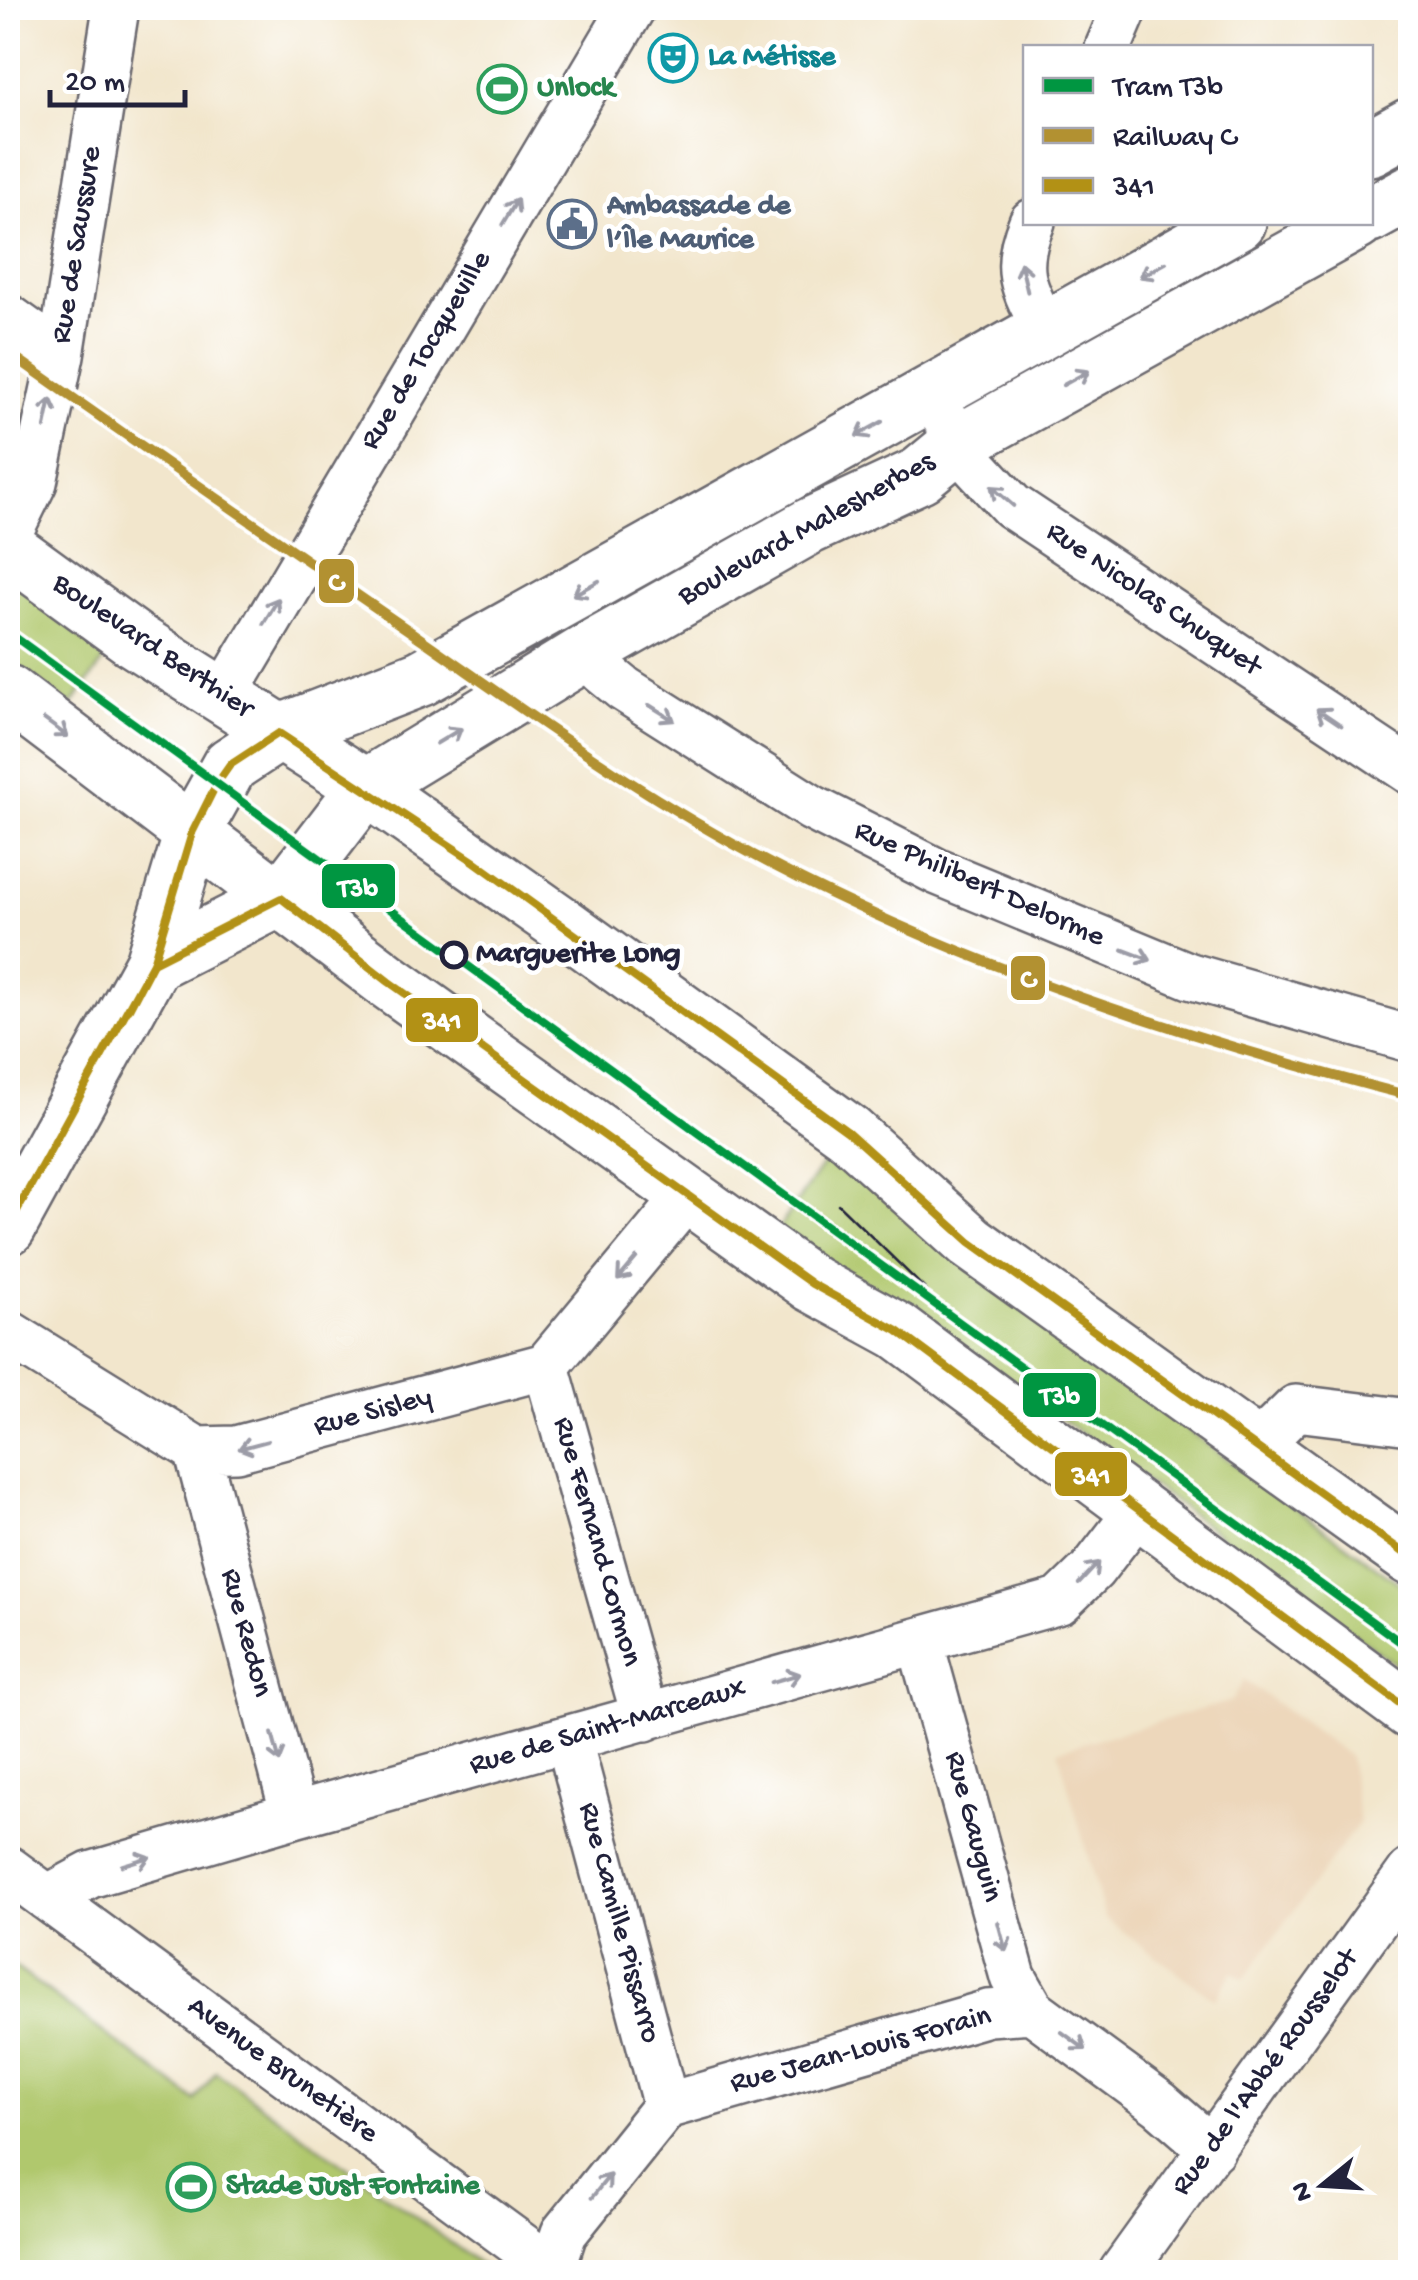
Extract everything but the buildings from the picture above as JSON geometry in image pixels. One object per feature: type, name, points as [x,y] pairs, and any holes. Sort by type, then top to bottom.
[{"type":"main road","points":[[1373,146],[1410,126]]},
{"type":"main road","points":[[1373,213],[1410,193]]},
{"type":"main road","name":"Boulevard Malesherbes","points":[[8,1227],[153,962],[192,833],[230,765],[279,733],[421,678],[1233,225]]},
{"type":"main road","name":"Boulevard Malesherbes","points":[[366,788],[587,652],[810,526],[884,495],[960,442],[1352,225]]},
{"type":"main road","name":"Boulevard Berthier","points":[[8,548],[134,639],[366,788],[848,1132],[970,1242],[1410,1557]]},
{"type":"main road","points":[[8,693],[389,982],[812,1284],[898,1331],[1410,1711]]},
{"type":"main road","points":[[153,962],[282,898],[366,788]]},
{"type":"street","name":"Rue de Saussure","points":[[8,536],[34,482],[61,355],[116,8]]},
{"type":"street","name":"Rue de Tocqueville","points":[[224,696],[632,8]]},
{"type":"street","points":[[1109,45],[1125,8]]},
{"type":"street","points":[[1031,225],[1019,265],[1024,288],[1046,330]]},
{"type":"street","points":[[8,316],[61,355]]},
{"type":"street","name":"Rue Nicolas Chuquet","points":[[931,395],[989,485],[1035,522],[1410,771]]},
{"type":"street","name":"Rue Philibert Delorme","points":[[587,652],[602,672],[624,689],[796,798],[938,872],[1190,976],[1410,1040]]},
{"type":"street","points":[[546,1366],[688,1194]]},
{"type":"street","points":[[8,1333],[197,1450]]},
{"type":"street","name":"Rue Sisley","points":[[197,1450],[236,1449],[546,1366]]},
{"type":"street","name":"Rue Fernand Cormon","points":[[546,1366],[646,1718]]},
{"type":"street","points":[[1256,1446],[1296,1408],[1410,1422]]},
{"type":"street","name":"Rue Redon","points":[[197,1450],[294,1815]]},
{"type":"street","name":"Rue de Saint-Marceaux","points":[[46,1898],[90,1875],[294,1815],[1060,1601],[1094,1570],[1137,1512]]},
{"type":"street","name":"Rue Gauguin","points":[[920,1641],[1013,1977],[1032,2010]]},
{"type":"street","name":"Rue Camille Pissarro","points":[[569,1741],[666,2106]]},
{"type":"street","name":"Avenue Brunetière","points":[[8,1869],[554,2271]]},
{"type":"street","name":"Rue de l'Abbé Rousselot","points":[[1122,2272],[1410,1872]]},
{"type":"street","name":"Rue Jean-Louis Forain","points":[[666,2106],[988,2014],[1032,2010],[1160,2104],[1212,2149]]},
{"type":"street","points":[[554,2271],[564,2233],[666,2106]]},
{"type":"shaded area","points":[[1244,1680],[1349,1756],[1359,1822],[1244,1979],[1232,1972],[1215,2000],[1105,1918],[1058,1750],[1231,1701]]},
{"type":"green space","points":[[8,571],[113,648],[71,706],[8,660]]},
{"type":"green space","points":[[831,1153],[1052,1332],[1410,1591],[1410,1675],[920,1315],[842,1274],[778,1229]]},
{"type":"green space","name":"Stade Just Fontaine","points":[[8,1962],[195,2100],[216,2072],[491,2272],[8,2272]]},
{"type":"tram line","name":"T3b","points":[[8,632],[1410,1649]]},
{"type":"tram line","points":[[838,1204],[964,1327]]},
{"type":"rail line","name":"C","points":[[8,352],[593,758],[679,813],[769,863],[924,936],[1083,998],[1245,1050],[1410,1096]]},
{"type":"transit line","name":"341","points":[[8,1227],[153,963],[192,833],[216,785],[230,765],[279,733],[475,862],[848,1132],[970,1242],[1410,1557]]},
{"type":"transit line","name":"341","points":[[129,1009],[153,963],[281,898],[389,982],[812,1284],[898,1331],[1410,1711]]},
{"type":"place","name":"La Métisse","points":[[673,58]]},
{"type":"place","name":"Unlock","points":[[502,89]]},
{"type":"place","name":"Ambassade de l’Île Maurice","points":[[572,224]]},
{"type":"place","name":"Marguerite Long","points":[[454,955]]},
{"type":"place","name":"Stade Just Fontaine","points":[[191,2187]]}]
